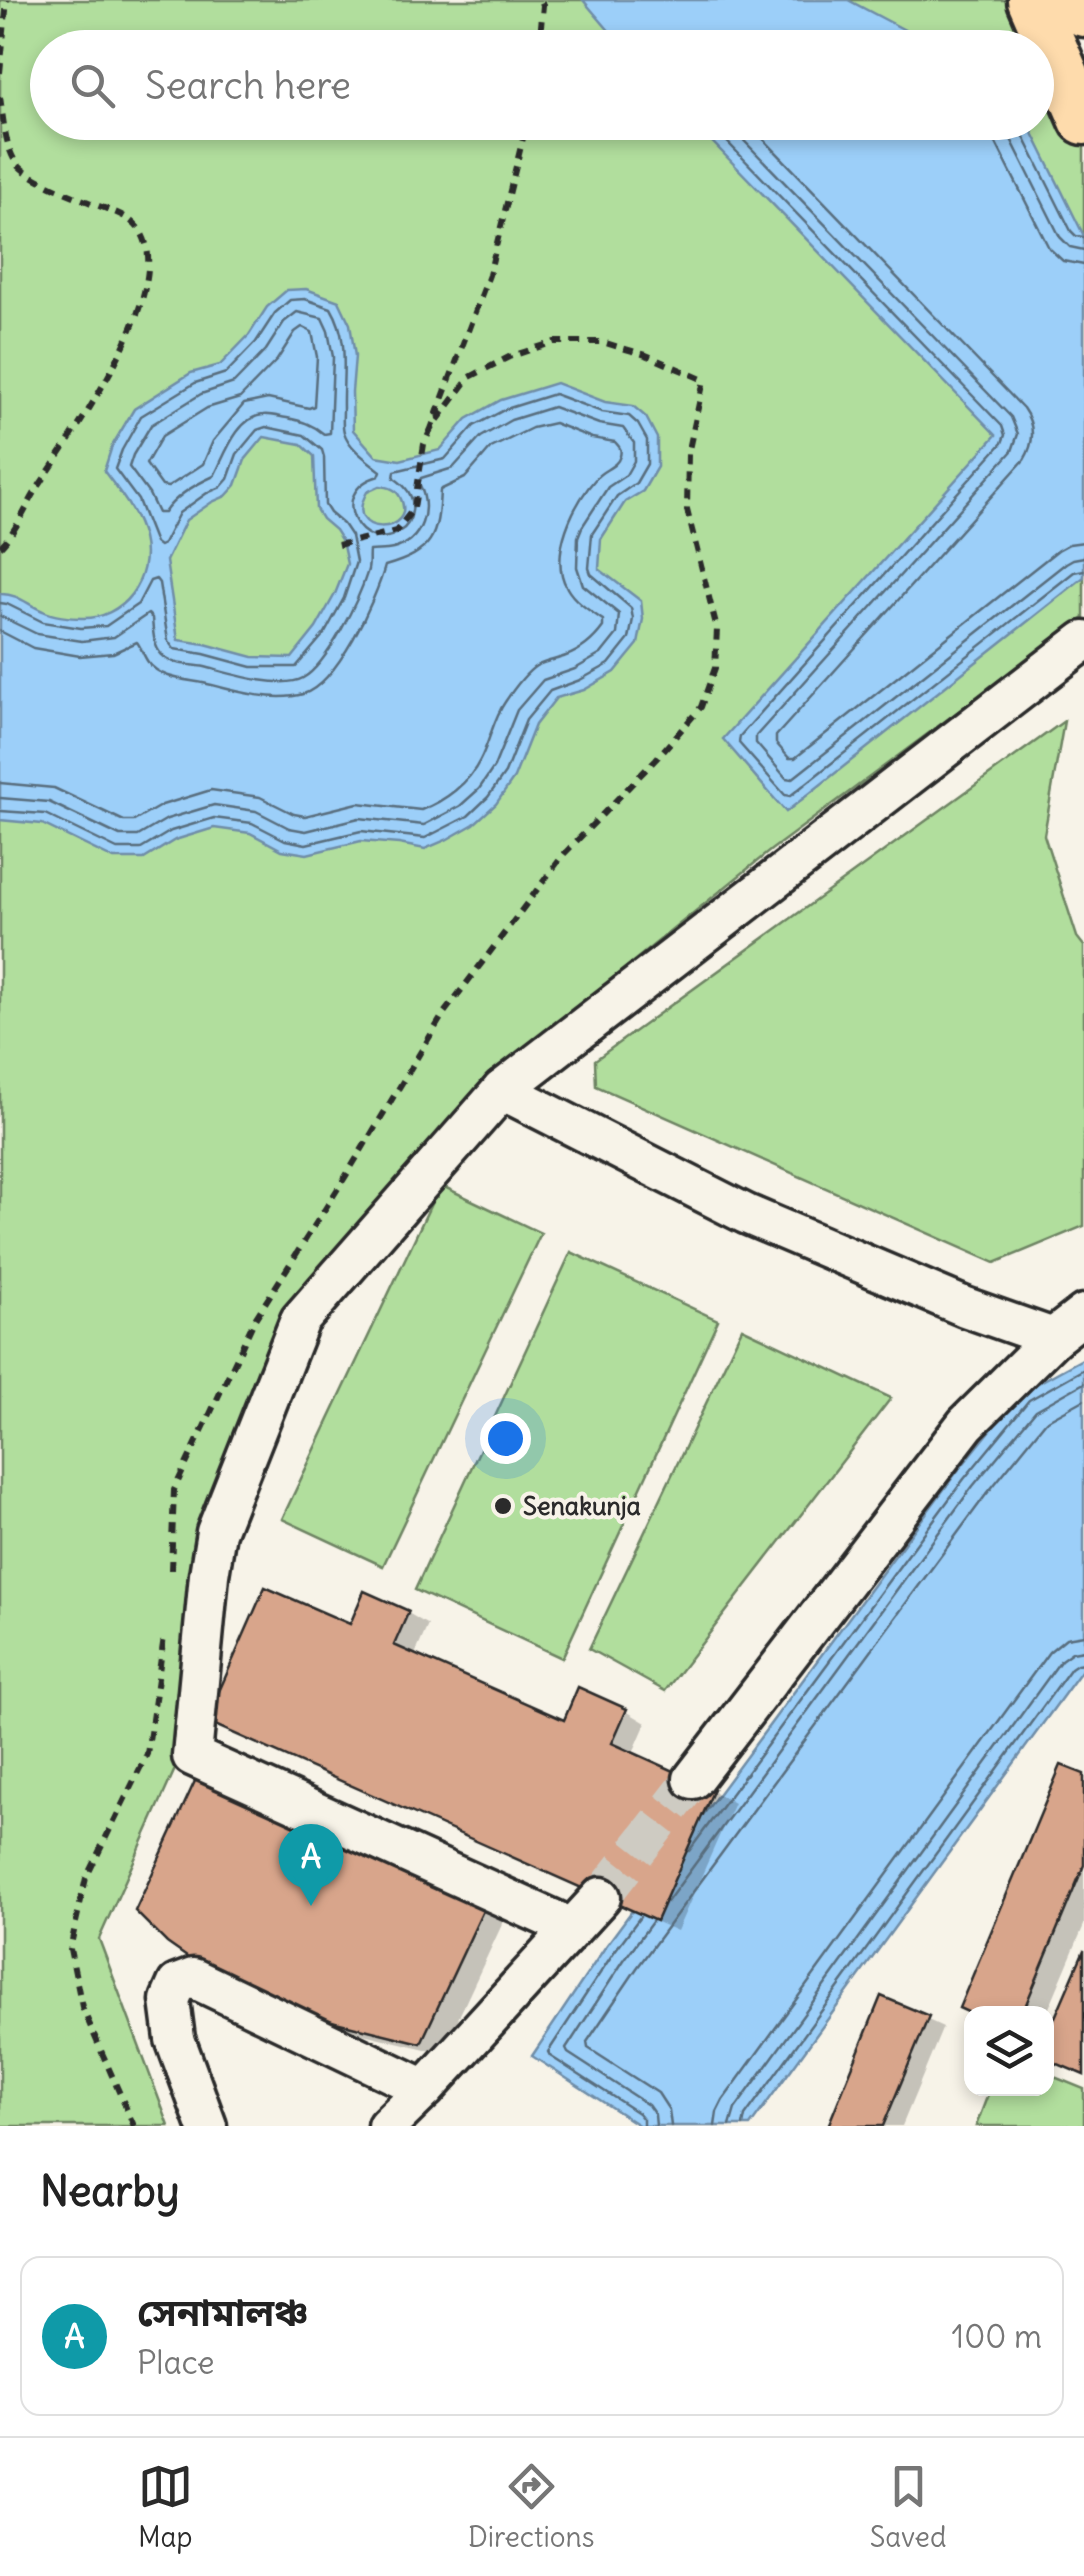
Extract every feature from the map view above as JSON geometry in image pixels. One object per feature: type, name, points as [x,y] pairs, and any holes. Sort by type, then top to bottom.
[{"type":"main road","points":[[1032,0],[1045,30]]},
{"type":"main road","points":[[1079,0],[1084,12]]},
{"type":"main road","points":[[1054,51],[1084,120]]},
{"type":"lane","points":[[572,1928],[192,1756],[216,1532],[300,1320],[502,1090],[1084,640]]},
{"type":"lane","points":[[502,1090],[746,1214],[964,1307],[1053,1338]]},
{"type":"lane","points":[[693,1779],[966,1424],[1053,1338],[1084,1314]]},
{"type":"lane","points":[[387,2126],[425,2090],[600,1897]]},
{"type":"lane","points":[[207,2126],[175,2040],[170,2000],[177,1984],[193,1978],[425,2090]]},
{"type":"path","points":[[0,73],[7,0]]},
{"type":"path","points":[[540,0],[544,5],[541,30]]},
{"type":"path","points":[[0,97],[6,136],[17,164],[51,186],[128,217],[142,233],[150,256],[144,288],[122,350],[78,430],[37,488],[14,534],[0,548]]},
{"type":"path","points":[[338,545],[396,531],[414,508],[424,444],[489,275],[523,140]]},
{"type":"path","points":[[170,1580],[174,1490],[256,1319],[444,1012],[564,854],[701,707],[715,668],[717,628],[687,510],[688,454],[704,380],[646,355],[602,342],[554,342],[470,377],[431,429]]},
{"type":"path","points":[[134,2126],[82,2007],[70,1950],[86,1878],[147,1754],[164,1638]]},
{"type":"green space","points":[[0,0],[1022,0],[1035,30],[30,30],[30,140],[1054,140],[1054,73],[1084,141],[1084,618],[771,850],[494,1074],[290,1312],[203,1524],[188,1740],[99,1939],[169,2126],[0,2126]]},
{"type":"green space","points":[[1064,721],[1044,835],[1077,937],[1084,946],[1084,1226],[995,1263],[596,1086],[595,1060]]},
{"type":"green space","points":[[440,1185],[541,1233],[383,1566],[282,1519]]},
{"type":"green space","points":[[571,1252],[718,1320],[562,1658],[415,1590]]},
{"type":"green space","points":[[742,1328],[891,1398],[665,1691],[589,1649]]},
{"type":"green space","points":[[1054,2077],[1084,2089],[1084,2126],[976,2126],[987,2096],[1054,2096]]},
{"type":"water","points":[[583,0],[848,0],[905,30],[609,30]]},
{"type":"water","points":[[710,140],[1036,140],[1084,236],[1084,577],[786,812],[723,739],[996,435]]},
{"type":"water","points":[[306,289],[339,301],[350,324],[355,356],[353,430],[376,456],[400,460],[440,450],[467,419],[501,400],[556,383],[605,402],[633,406],[646,417],[657,438],[657,467],[643,491],[625,502],[601,539],[599,569],[641,601],[643,619],[638,644],[615,672],[584,690],[556,698],[535,725],[514,778],[496,804],[474,824],[425,849],[361,841],[307,854],[282,850],[250,833],[214,828],[175,840],[144,859],[114,859],[42,824],[0,820],[0,594],[17,597],[52,614],[81,618],[110,612],[132,594],[143,568],[143,538],[132,511],[104,471],[112,446],[134,409],[191,373],[220,365],[249,335],[267,307],[287,290]],"holes":[[[264,437],[301,444],[314,456],[316,509],[342,541],[347,564],[316,628],[292,658],[253,657],[178,640],[166,561],[186,520],[226,496],[236,485],[245,460]],[[380,486],[400,497],[403,510],[391,525],[371,524],[364,518],[361,507],[367,492]]]},
{"type":"water","points":[[1084,1358],[1084,1667],[750,2126],[640,2126],[532,2056],[606,1946],[956,1473],[1022,1392]]},
{"type":"building","points":[[265,1587],[350,1624],[364,1591],[409,1611],[394,1645],[564,1720],[578,1687],[627,1709],[612,1743],[714,1789],[656,1921],[206,1721]]},
{"type":"building","points":[[1061,1765],[1084,1774],[1084,1865],[1025,2006],[959,2008]]},
{"type":"building","points":[[201,1768],[487,1902],[421,2043],[307,2015],[214,1976],[167,1943],[135,1911]]},
{"type":"building","points":[[1084,1950],[1084,2075],[1054,2062],[1054,2019]]},
{"type":"building","points":[[881,1996],[929,2016],[883,2126],[828,2126]]},
{"type":"tunnel","points":[[601,1897],[693,1779]]},
{"type":"place","name":"Senakunja","points":[[503,1506]]},
{"type":"place","name":"সেনামালঞ্চ","points":[[311,1906]]}]
